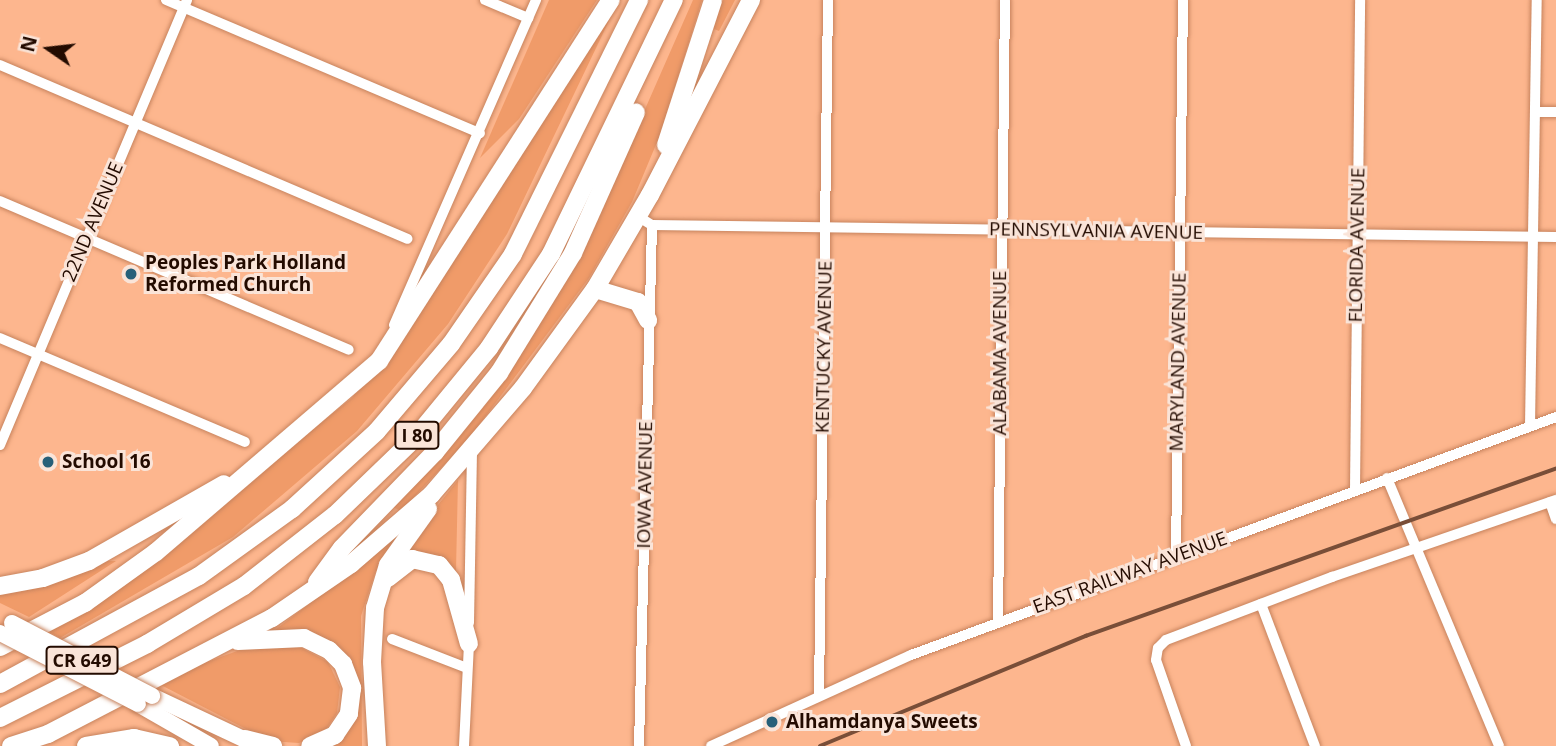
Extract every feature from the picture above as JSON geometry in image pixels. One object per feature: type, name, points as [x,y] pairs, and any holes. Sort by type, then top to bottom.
[{"type":"highway","points":[[0,647],[85,603],[156,552],[270,458],[379,361],[611,0]]},
{"type":"highway","name":"I 80","points":[[0,684],[199,576],[292,509],[377,431],[451,344],[513,254],[639,0]]},
{"type":"highway","name":"I 80","points":[[0,718],[147,644],[244,586],[335,515],[416,437],[489,348],[551,254],[674,0]]},
{"type":"highway","points":[[309,594],[342,548],[479,399],[536,318],[573,253],[686,0]]},
{"type":"highway","points":[[30,746],[48,734],[231,642],[309,594],[383,538],[472,452],[645,221],[650,195],[713,0]]},
{"type":"highway","points":[[650,195],[751,0]]},
{"type":"highway","points":[[595,289],[638,302],[648,320]]},
{"type":"highway","points":[[0,586],[43,578],[89,561],[270,458]]},
{"type":"highway","points":[[377,746],[372,639],[379,593],[394,554],[453,471]]},
{"type":"highway","points":[[379,593],[402,563],[416,558],[439,565],[455,590],[469,644]]},
{"type":"highway","points":[[231,642],[304,638],[329,650],[343,664],[352,688],[349,714],[335,735],[310,746]]},
{"type":"highway","points":[[11,746],[48,734]]},
{"type":"highway","points":[[86,746],[134,738],[170,746]]},
{"type":"highway","points":[[245,744],[273,746]]},
{"type":"main road","name":"CR 649","points":[[4,624],[145,700],[211,746]]},
{"type":"main road","points":[[145,700],[245,744]]},
{"type":"street","points":[[166,0],[186,4],[480,133]]},
{"type":"street","points":[[485,0],[528,18]]},
{"type":"street","points":[[379,361],[536,0]]},
{"type":"street","name":"KENTUCKY AVENUE","points":[[820,695],[828,0]]},
{"type":"street","name":"ALABAMA AVENUE","points":[[998,623],[1005,0]]},
{"type":"street","name":"MARYLAND AVENUE","points":[[1176,556],[1183,0]]},
{"type":"street","name":"FLORIDA AVENUE","points":[[1354,490],[1360,0]]},
{"type":"street","points":[[1530,426],[1537,0]]},
{"type":"street","name":"22ND AVENUE","points":[[0,445],[186,4]]},
{"type":"street","points":[[0,65],[407,239]]},
{"type":"street","points":[[1535,112],[1556,112]]},
{"type":"street","points":[[0,201],[349,350]]},
{"type":"street","name":"PENNSYLVANIA AVENUE","points":[[645,221],[825,227],[1556,237]]},
{"type":"street","name":"IOWA AVENUE","points":[[639,746],[648,320],[645,221]]},
{"type":"street","points":[[0,338],[245,442]]},
{"type":"street","name":"EAST RAILWAY AVENUE","points":[[711,746],[820,695],[998,623],[1556,417]]},
{"type":"street","points":[[464,746],[469,644],[472,452]]},
{"type":"street","points":[[1387,478],[1499,746]]},
{"type":"street","points":[[1186,746],[1156,660],[1161,644],[1261,604],[1553,501],[1556,519]]},
{"type":"street","points":[[1261,604],[1315,746]]},
{"type":"street","points":[[392,639],[467,668]]},
{"type":"shaded area","points":[[549,0],[597,0],[519,119],[480,158]]},
{"type":"shaded area","points":[[619,0],[507,234],[448,324],[357,431],[233,537],[60,638],[46,630],[227,498],[352,398],[389,353]]},
{"type":"shaded area","points":[[693,0],[702,0],[660,135],[632,202],[589,278],[470,437],[401,511],[391,506],[584,248]]},
{"type":"shaded area","points":[[717,0],[735,0],[719,31],[709,27]]},
{"type":"shaded area","points":[[458,480],[456,571],[432,554],[402,550]]},
{"type":"shaded area","points":[[398,536],[375,573],[361,616],[362,746],[315,746],[335,741],[354,673],[315,635],[275,630]]},
{"type":"shaded area","points":[[108,561],[116,561],[29,617],[0,603],[0,593],[23,591]]},
{"type":"shaded area","points":[[251,646],[298,646],[328,662],[340,687],[337,713],[323,734],[299,743],[269,741],[161,685],[193,667]]},
{"type":"railway","points":[[820,746],[1086,636],[1556,469]]},
{"type":"place","name":"Peoples Park Holland Reformed Church","points":[[131,274]]},
{"type":"place","name":"School 16","points":[[48,462]]},
{"type":"place","name":"Alhamdanya Sweets","points":[[772,722]]}]
